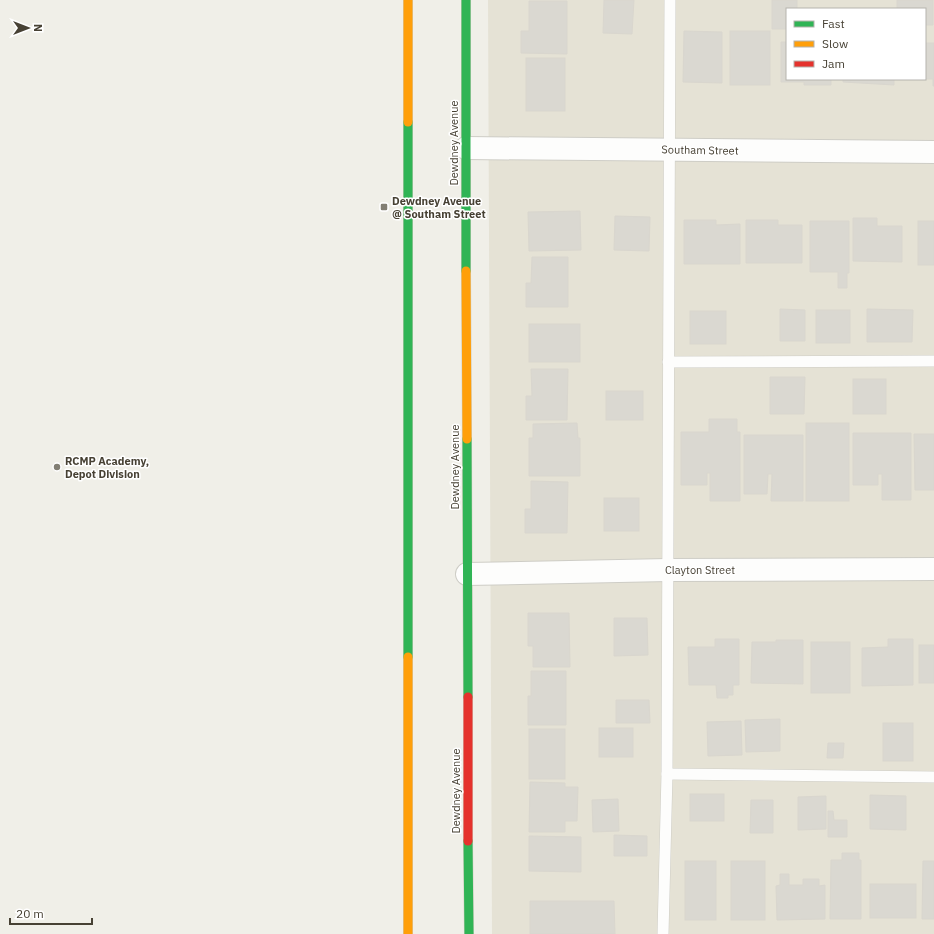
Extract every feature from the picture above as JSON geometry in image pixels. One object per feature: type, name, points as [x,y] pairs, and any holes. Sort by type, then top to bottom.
[{"type":"main road","points":[[408,0],[408,934]]},
{"type":"main road","name":"Dewdney Avenue","points":[[466,0],[469,934]]},
{"type":"street","name":"Southam Street","points":[[466,148],[934,152]]},
{"type":"street","name":"Clayton Street","points":[[467,574],[668,570],[934,569]]},
{"type":"lane","points":[[663,934],[667,774],[670,0]]},
{"type":"lane","points":[[668,362],[934,361]]},
{"type":"lane","points":[[667,774],[934,777]]},
{"type":"shaded area","points":[[488,0],[934,0],[934,934],[492,934]]},
{"type":"building","points":[[604,0],[634,0],[632,34],[603,33]]},
{"type":"building","points":[[772,0],[797,0],[797,8],[786,8],[786,29],[772,29]]},
{"type":"building","points":[[897,0],[933,0],[933,25],[926,25],[926,8],[897,8]]},
{"type":"building","points":[[529,1],[567,1],[567,54],[521,53],[521,31],[529,31]]},
{"type":"building","points":[[684,31],[722,32],[722,83],[683,82]]},
{"type":"building","points":[[730,31],[770,31],[770,85],[730,85]]},
{"type":"building","points":[[781,42],[786,42],[786,80],[831,80],[831,85],[804,85],[804,82],[781,82]]},
{"type":"building","points":[[926,43],[934,43],[934,86],[933,79],[926,79]]},
{"type":"building","points":[[526,58],[565,58],[565,111],[526,111]]},
{"type":"building","points":[[843,80],[894,80],[894,85],[843,82]]},
{"type":"building","points":[[580,211],[581,250],[529,251],[528,212]]},
{"type":"building","points":[[615,216],[650,217],[649,251],[614,250]]},
{"type":"building","points":[[853,218],[877,218],[877,226],[902,226],[902,262],[853,261]]},
{"type":"building","points":[[684,220],[716,220],[716,225],[740,224],[740,264],[684,264]]},
{"type":"building","points":[[746,220],[778,220],[778,225],[802,225],[802,263],[746,263]]},
{"type":"building","points":[[810,221],[849,221],[849,273],[847,273],[847,288],[838,288],[838,272],[810,272]]},
{"type":"building","points":[[918,221],[934,221],[934,265],[918,265]]},
{"type":"building","points":[[532,257],[568,257],[568,307],[526,307],[526,283],[531,283]]},
{"type":"building","points":[[780,309],[805,310],[805,341],[780,341]]},
{"type":"building","points":[[867,309],[913,310],[912,342],[867,342]]},
{"type":"building","points":[[816,310],[850,310],[850,343],[816,343]]},
{"type":"building","points":[[690,311],[726,311],[726,344],[690,344]]},
{"type":"building","points":[[529,324],[580,324],[580,362],[529,362]]},
{"type":"building","points":[[531,369],[568,369],[567,420],[526,420],[526,396],[532,396]]},
{"type":"building","points":[[770,377],[805,377],[804,414],[770,414]]},
{"type":"building","points":[[853,379],[886,379],[886,414],[853,414]]},
{"type":"building","points":[[606,391],[643,391],[643,420],[606,420]]},
{"type":"building","points":[[709,419],[737,419],[737,432],[740,432],[740,501],[710,501],[710,473],[707,473],[707,485],[681,485],[681,432],[709,432]]},
{"type":"building","points":[[577,423],[578,438],[580,438],[580,476],[529,476],[529,438],[533,438],[533,424]]},
{"type":"building","points":[[806,423],[849,423],[849,501],[806,501]]},
{"type":"building","points":[[853,433],[911,433],[911,500],[882,500],[882,474],[878,474],[878,485],[853,485]]},
{"type":"building","points":[[914,434],[934,434],[934,490],[915,490]]},
{"type":"building","points":[[744,435],[803,435],[803,501],[771,501],[772,474],[768,474],[767,494],[744,494]]},
{"type":"building","points":[[531,481],[568,482],[567,533],[525,533],[525,509],[531,509]]},
{"type":"building","points":[[604,498],[639,498],[639,531],[604,531]]},
{"type":"building","points":[[528,613],[569,613],[570,667],[533,667],[533,646],[528,646]]},
{"type":"building","points":[[614,618],[647,618],[648,655],[614,656]]},
{"type":"building","points":[[715,639],[739,639],[739,685],[733,685],[733,695],[728,695],[728,698],[717,698],[716,685],[689,685],[688,647],[715,647]]},
{"type":"building","points":[[888,639],[913,639],[913,685],[862,686],[862,648],[888,647]]},
{"type":"building","points":[[776,640],[803,640],[803,684],[751,683],[752,642],[776,642]]},
{"type":"building","points":[[811,642],[850,642],[850,693],[811,693]]},
{"type":"building","points":[[919,645],[934,645],[934,683],[919,683]]},
{"type":"building","points":[[531,671],[566,671],[566,725],[528,725],[528,696],[531,696]]},
{"type":"building","points":[[616,700],[649,700],[650,723],[616,723]]},
{"type":"building","points":[[780,719],[780,751],[746,752],[745,720]]},
{"type":"building","points":[[741,721],[742,755],[708,756],[707,722]]},
{"type":"building","points":[[883,723],[913,723],[913,761],[883,761]]},
{"type":"building","points":[[599,728],[633,728],[633,757],[599,757]]},
{"type":"building","points":[[529,729],[565,729],[565,779],[529,779]]},
{"type":"building","points":[[828,743],[844,743],[843,758],[827,758]]},
{"type":"building","points":[[530,782],[565,783],[565,787],[578,787],[577,821],[565,821],[565,832],[529,832]]},
{"type":"building","points":[[690,794],[724,794],[724,821],[690,821]]},
{"type":"building","points":[[870,795],[906,796],[906,830],[870,829]]},
{"type":"building","points":[[826,796],[826,829],[798,830],[798,797]]},
{"type":"building","points":[[618,799],[619,831],[593,832],[592,800]]},
{"type":"building","points":[[751,800],[773,800],[773,833],[750,833]]},
{"type":"building","points":[[828,811],[833,811],[834,820],[847,820],[847,837],[828,837]]},
{"type":"building","points":[[614,835],[647,836],[647,856],[614,856]]},
{"type":"building","points":[[529,836],[581,837],[581,872],[529,871]]},
{"type":"building","points":[[842,853],[859,853],[859,860],[861,860],[861,919],[830,919],[831,860],[842,860]]},
{"type":"building","points":[[685,861],[716,861],[716,920],[685,920]]},
{"type":"building","points":[[731,861],[765,861],[765,920],[731,920]]},
{"type":"building","points":[[923,861],[934,861],[934,919],[922,919]]},
{"type":"building","points":[[780,874],[789,874],[789,885],[803,885],[803,879],[819,879],[819,886],[825,885],[825,919],[777,920],[776,886],[780,885]]},
{"type":"building","points":[[870,884],[916,884],[916,918],[870,918]]},
{"type":"building","points":[[530,901],[614,901],[615,934],[530,934]]},
{"type":"traffic: fast","points":[[466,0],[466,271]]},
{"type":"traffic: fast","points":[[408,122],[408,657]]},
{"type":"traffic: fast","points":[[467,439],[468,697]]},
{"type":"traffic: fast","points":[[468,841],[469,934]]},
{"type":"traffic: slow","points":[[408,0],[408,122]]},
{"type":"traffic: slow","points":[[466,271],[467,439]]},
{"type":"traffic: slow","points":[[408,657],[408,934]]},
{"type":"traffic: jam","points":[[468,697],[468,841]]},
{"type":"place","name":"Dewdney Avenue @ Southam Street","points":[[384,207]]},
{"type":"place","name":"RCMP Academy, Depot Division","points":[[57,467]]}]
